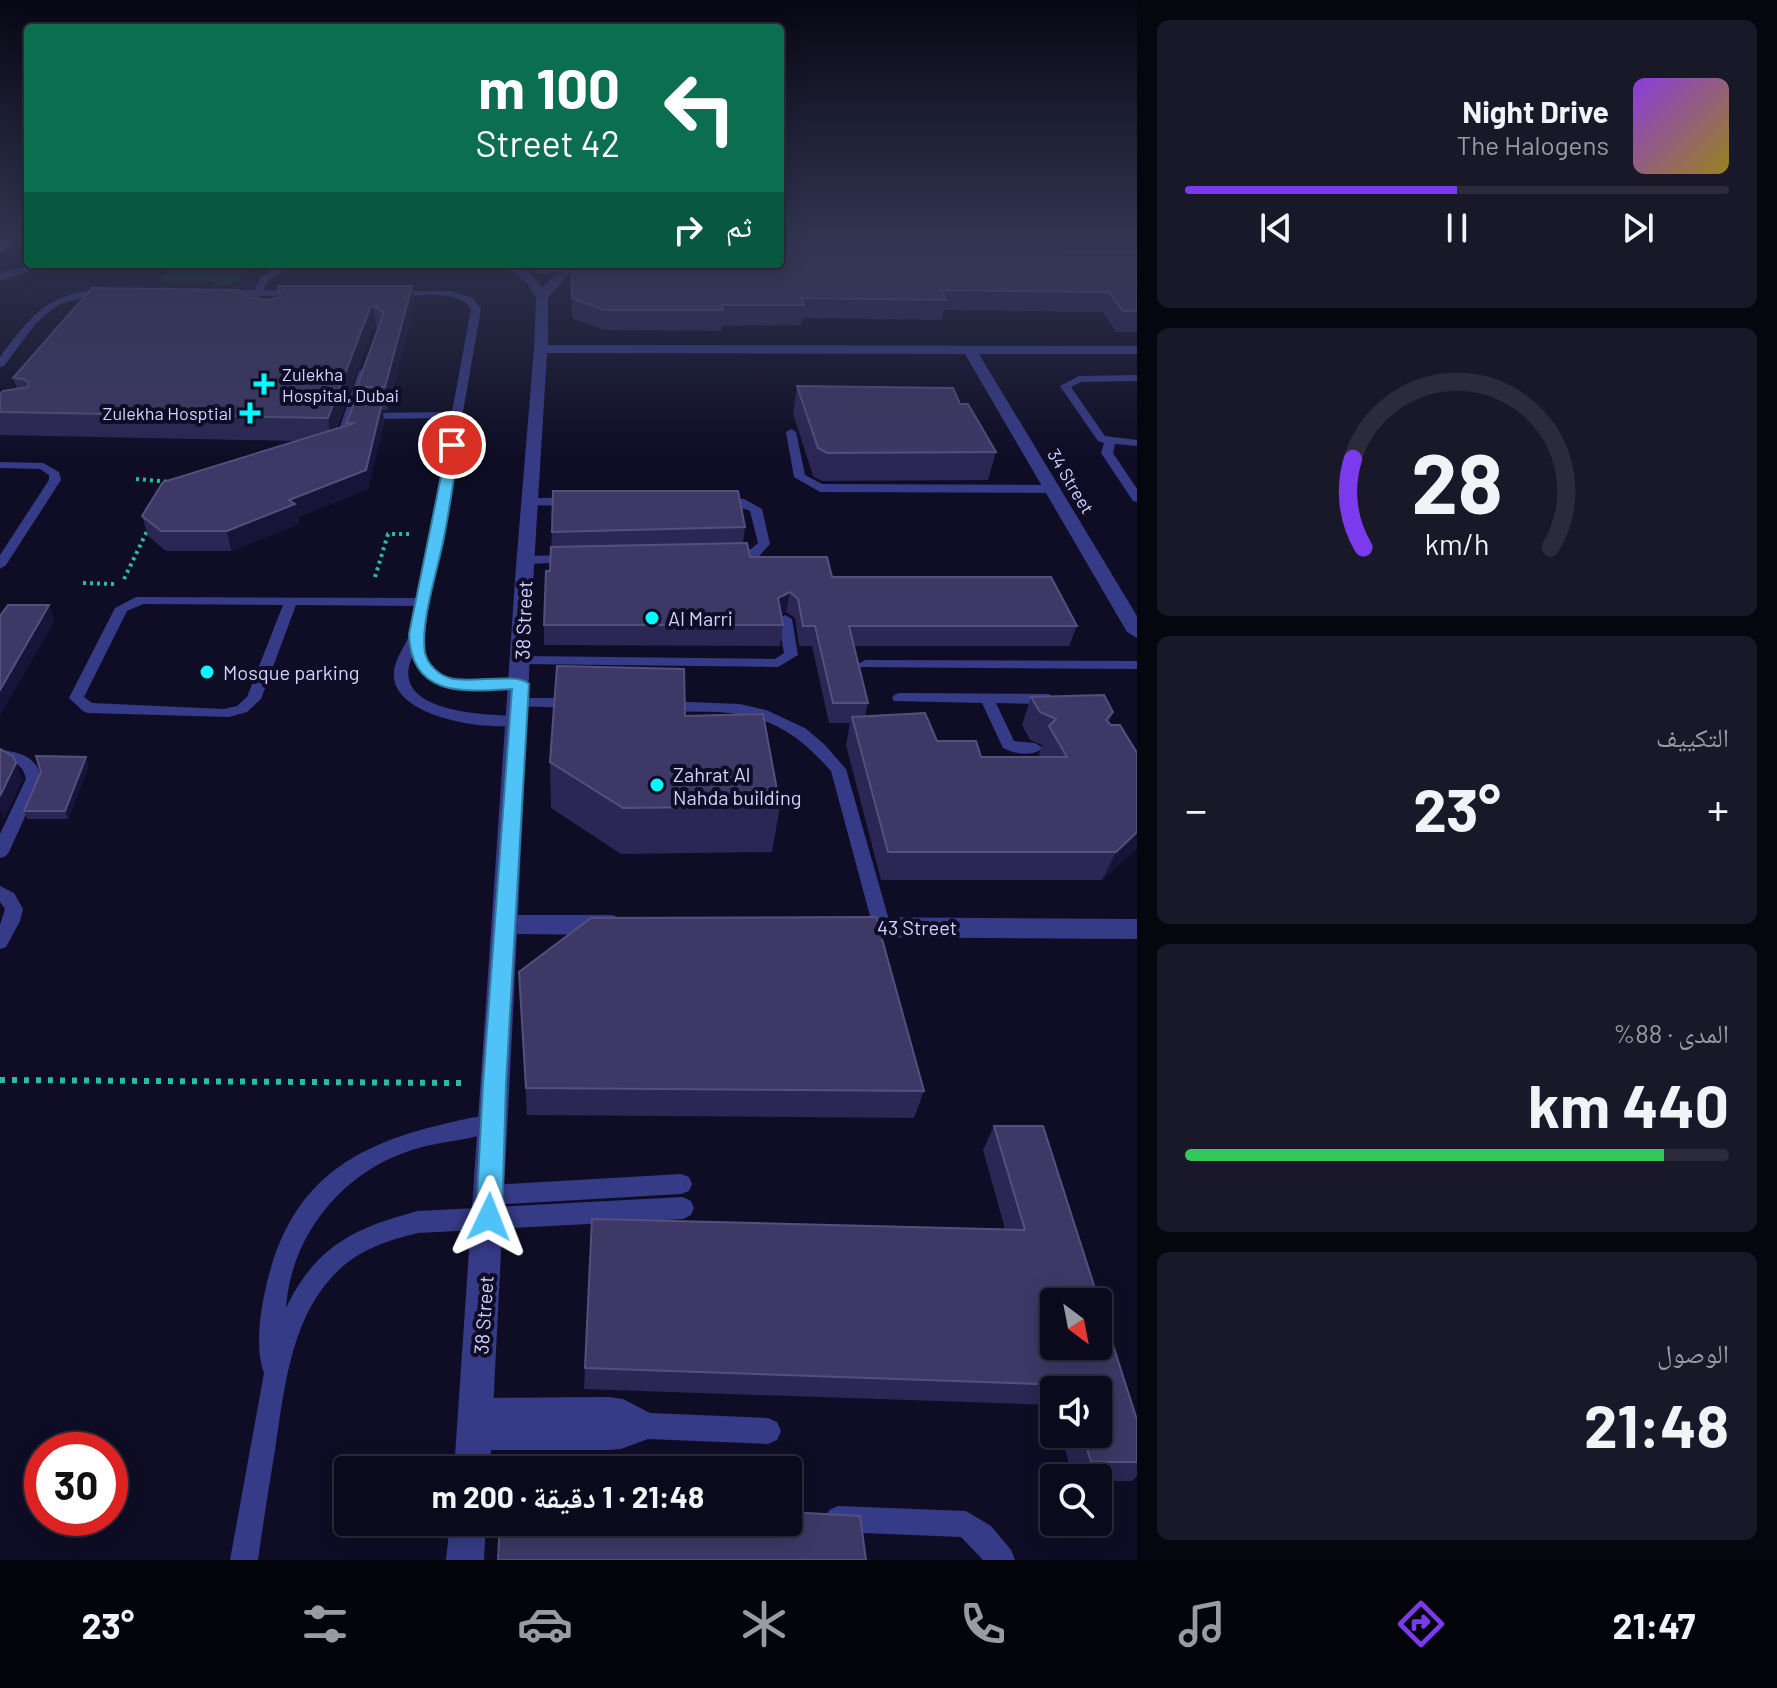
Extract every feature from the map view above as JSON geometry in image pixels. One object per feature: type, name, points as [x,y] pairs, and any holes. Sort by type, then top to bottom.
[{"type":"street","name":"38 Street","points":[[473,1456],[542,313]]},
{"type":"street","points":[[541,349],[1137,350]]},
{"type":"street","name":"34 Street","points":[[970,350],[1053,489],[1130,607],[1136,630]]},
{"type":"street","points":[[505,924],[630,925]]},
{"type":"street","name":"43 Street","points":[[819,927],[1137,929]]},
{"type":"street","points":[[465,1560],[467,1536]]},
{"type":"lane","points":[[0,364],[38,315],[44,313]]},
{"type":"lane","points":[[470,313],[473,315],[424,602],[416,634],[402,660],[401,674],[409,694],[419,703],[459,718],[520,692],[778,663],[791,655],[785,619]]},
{"type":"lane","points":[[340,443],[368,360]]},
{"type":"lane","points":[[1137,378],[1079,379],[1065,386],[1100,438],[1110,442],[1137,443]]},
{"type":"lane","points":[[349,416],[457,415]]},
{"type":"lane","points":[[791,432],[800,477],[820,488],[1053,489]]},
{"type":"lane","points":[[1110,442],[1107,453],[1137,498]]},
{"type":"lane","points":[[0,465],[43,466],[55,474],[55,480],[0,565]]},
{"type":"lane","points":[[530,499],[586,500]]},
{"type":"lane","points":[[708,503],[744,503],[756,509],[764,544],[755,553],[717,555]]},
{"type":"lane","points":[[525,563],[586,562]]},
{"type":"lane","points":[[291,601],[254,699],[242,709],[224,714],[88,708],[79,704],[76,698],[122,608],[141,600],[291,601],[424,602]]},
{"type":"lane","points":[[416,634],[418,656],[423,667],[437,679],[462,686],[592,704]]},
{"type":"lane","points":[[865,664],[1137,665]]},
{"type":"lane","points":[[899,698],[1063,699]]},
{"type":"lane","points":[[987,699],[1008,744],[1015,748],[1035,748]]},
{"type":"lane","points":[[653,705],[746,708],[780,718],[823,749],[838,769],[882,927]]},
{"type":"lane","points":[[0,755],[21,758],[29,763],[34,779],[0,852]]},
{"type":"lane","points":[[0,893],[11,898],[15,905],[0,942]]},
{"type":"lane","points":[[275,1375],[271,1323],[273,1297],[287,1249],[311,1206],[358,1164],[385,1150],[413,1140],[492,1123]]},
{"type":"lane","points":[[244,1560],[275,1375],[288,1324],[301,1296],[319,1271],[342,1251],[392,1226],[489,1206],[681,1184]]},
{"type":"lane","points":[[489,1206],[683,1208]]},
{"type":"lane","points":[[476,1424],[607,1437],[621,1436],[648,1426],[768,1431]]},
{"type":"lane","points":[[818,1518],[966,1524],[1001,1560]]},
{"type":"path","points":[[136,479],[172,480],[166,493]]},
{"type":"path","points":[[83,583],[121,584],[153,519]]},
{"type":"path","points":[[0,1080],[494,1084]]},
{"type":"building","points":[[70,313],[368,313],[328,418],[0,412],[0,394],[3,391],[28,387],[29,383],[23,379],[13,378]]},
{"type":"building","points":[[384,313],[405,313],[385,387],[357,387]]},
{"type":"building","points":[[797,386],[953,388],[960,404],[968,404],[996,452],[827,453],[818,448]]},
{"type":"building","points":[[382,403],[366,470],[289,500],[295,504],[227,531],[161,531],[142,516],[163,482],[355,423],[346,423],[354,404]]},
{"type":"building","points":[[553,491],[738,491],[745,527],[552,532]]},
{"type":"building","points":[[747,543],[750,557],[827,557],[832,577],[1051,577],[1077,626],[849,626],[868,703],[833,703],[815,626],[803,626],[798,599],[790,592],[778,598],[783,625],[544,625],[546,571],[550,571],[551,547]]},
{"type":"building","points":[[8,605],[49,605],[0,690],[0,616]]},
{"type":"building","points":[[557,666],[684,669],[685,716],[763,714],[780,806],[623,808],[550,762]]},
{"type":"building","points":[[1104,695],[1113,712],[1106,720],[1111,725],[1120,725],[1137,753],[1137,832],[1116,852],[888,852],[852,717],[925,713],[937,741],[976,741],[981,757],[1067,757],[1049,726],[1056,719],[1040,712],[1031,697]]},
{"type":"building","points":[[0,749],[13,756],[16,763],[0,796]]},
{"type":"building","points":[[36,756],[86,757],[65,811],[24,811],[41,772]]},
{"type":"building","points":[[876,917],[924,1091],[526,1088],[519,972],[591,918]]},
{"type":"building","points":[[994,1126],[1043,1126],[1095,1288],[1040,1288],[1040,1360],[1112,1360],[1112,1342],[1137,1420],[1137,1462],[1091,1462],[1087,1448],[1112,1448],[1112,1376],[1040,1376],[1040,1384],[585,1368],[592,1219],[1025,1230]]},
{"type":"building","points":[[802,1513],[860,1516],[866,1560],[498,1560],[499,1536],[802,1536]]},
{"type":"place","name":"Zulekha Hospital, Dubai","points":[[264,384]]},
{"type":"place","name":"Zulekha Hosptial","points":[[250,413]]},
{"type":"place","name":"Al Marri","points":[[652,618]]},
{"type":"place","name":"Mosque parking","points":[[207,672]]},
{"type":"place","name":"Zahrat Al Nahda building","points":[[657,785]]},
{"type":"route","points":[[452,445],[438,534],[416,634],[418,656],[428,673],[447,683],[462,686],[520,684],[494,1084],[489,1217]]}]
